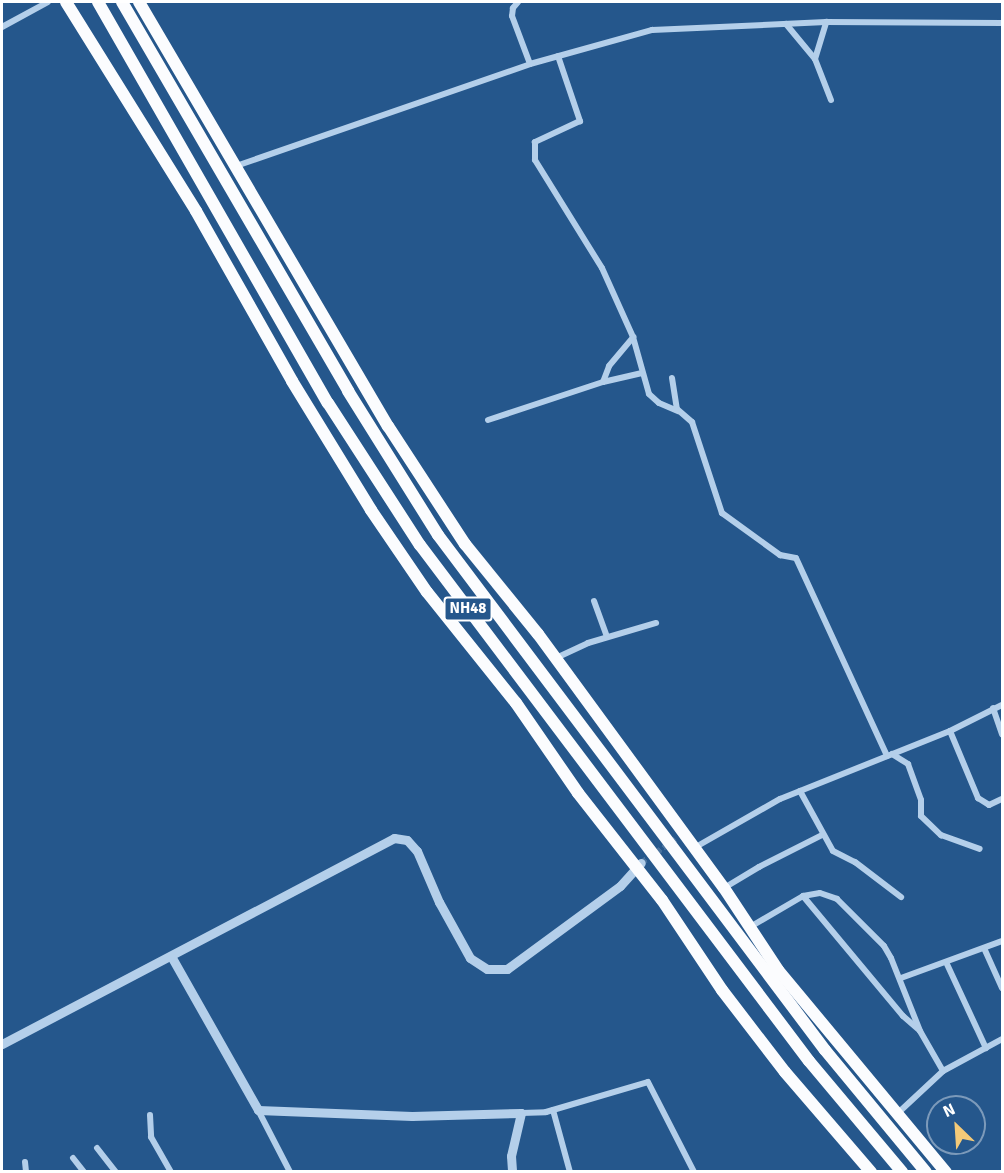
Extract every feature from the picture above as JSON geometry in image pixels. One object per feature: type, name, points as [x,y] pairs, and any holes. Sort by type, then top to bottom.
[{"type":"highway","points":[[66,2],[223,258],[304,401],[414,574],[516,703],[578,793],[639,866],[785,1072],[871,1172]]},
{"type":"highway","name":"NH48","points":[[98,2],[328,403],[420,545],[802,1052],[902,1172]]},
{"type":"highway","name":"NH48","points":[[122,2],[348,392],[438,535],[825,1050],[926,1172]]},
{"type":"highway","points":[[140,2],[388,426],[465,544],[556,658],[680,837],[694,848],[724,888],[778,970],[946,1172]]},
{"type":"highway","points":[[223,258],[240,249]]},
{"type":"street","points":[[2,27],[48,2]]},
{"type":"street","points":[[518,2],[513,8],[512,16],[530,64]]},
{"type":"street","points":[[236,166],[530,64],[652,30],[826,22],[1002,23]]},
{"type":"street","points":[[814,59],[826,22]]},
{"type":"street","points":[[786,24],[814,59],[831,100]]},
{"type":"street","points":[[558,56],[580,121],[535,142],[535,160],[602,268],[633,337],[649,394],[654,399],[681,412]]},
{"type":"street","points":[[603,382],[609,366],[633,337]]},
{"type":"street","points":[[488,420],[603,382],[642,373]]},
{"type":"street","points":[[672,378],[676,409],[692,422],[722,513],[780,555],[796,558],[890,755],[908,764],[921,800],[921,816],[941,835],[980,849]]},
{"type":"street","points":[[594,601],[607,637]]},
{"type":"street","points":[[556,658],[607,637],[657,623]]},
{"type":"street","points":[[694,848],[780,799],[950,731],[1002,705]]},
{"type":"street","points":[[993,708],[1002,734]]},
{"type":"street","points":[[950,731],[978,798],[989,805],[1002,799]]},
{"type":"street","points":[[800,791],[822,835],[833,851],[855,862],[902,897]]},
{"type":"street","points":[[724,888],[759,867],[822,835]]},
{"type":"street","points":[[2,1044],[394,838],[407,840],[417,851],[439,902],[470,958],[487,969],[507,969],[573,923],[639,866]]},
{"type":"street","points":[[750,927],[803,896],[820,893],[837,899],[884,946],[902,978],[920,1031],[942,1071]]},
{"type":"street","points":[[803,896],[903,1016],[920,1031]]},
{"type":"street","points":[[902,978],[1002,941]]},
{"type":"street","points":[[984,948],[1002,988]]},
{"type":"street","points":[[171,956],[258,1110],[290,1172]]},
{"type":"street","points":[[946,962],[986,1048]]},
{"type":"street","points":[[898,1113],[942,1071],[1002,1039]]},
{"type":"street","points":[[258,1110],[412,1116],[521,1113],[553,1110],[648,1082],[694,1172]]},
{"type":"street","points":[[553,1110],[570,1172]]},
{"type":"street","points":[[512,1172],[511,1156],[521,1113]]},
{"type":"street","points":[[150,1115],[151,1137],[171,1172]]},
{"type":"street","points":[[97,1148],[116,1172]]},
{"type":"street","points":[[74,1158],[84,1172]]},
{"type":"street","points":[[25,1162],[26,1172]]},
{"type":"tunnel","points":[[641,863],[676,839]]}]
